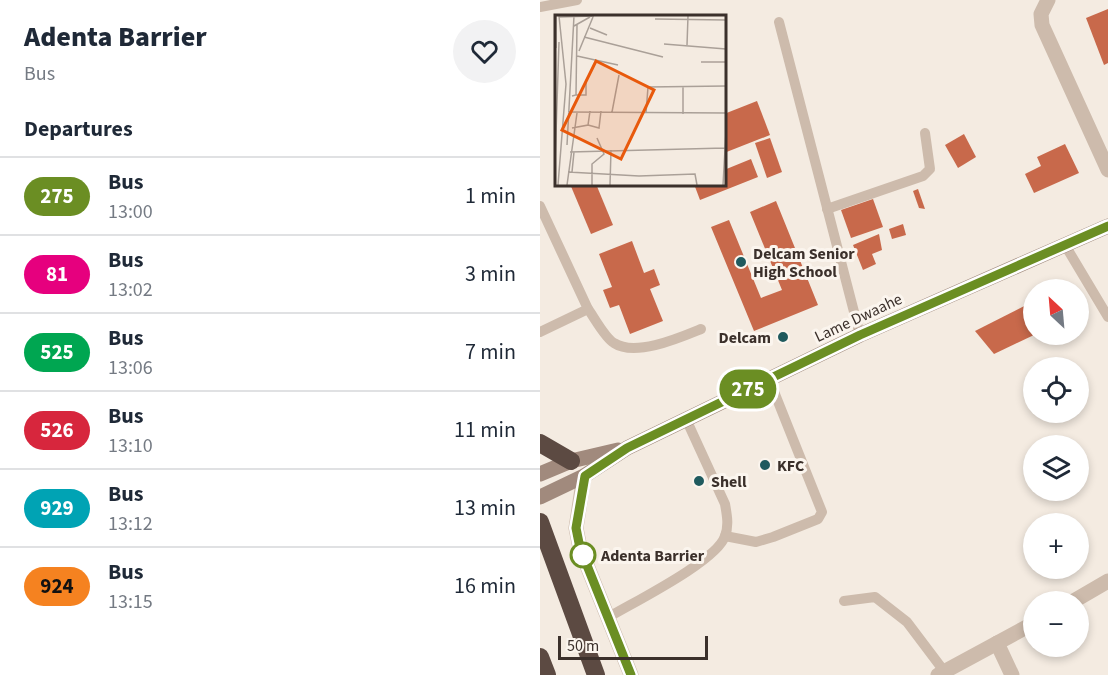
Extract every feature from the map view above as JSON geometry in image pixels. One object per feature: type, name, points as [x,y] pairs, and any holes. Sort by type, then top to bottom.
[{"type":"highway","points":[[540,443],[571,461]]},
{"type":"highway","points":[[540,522],[596,675]]},
{"type":"highway","points":[[540,657],[547,675]]},
{"type":"street","points":[[1048,0],[1041,14],[1042,25],[1108,170]]},
{"type":"street","name":"Lame Dwaahe","points":[[540,497],[585,476],[627,448],[860,335],[1108,226]]},
{"type":"street","name":"Lame Dwaahe","points":[[540,474],[571,461],[627,448]]},
{"type":"street","points":[[585,476],[576,528],[580,548],[631,675]]},
{"type":"street","points":[[1089,592],[1108,581]]},
{"type":"street","points":[[944,674],[1023,629]]},
{"type":"street","points":[[997,644],[1012,675]]},
{"type":"lane","points":[[540,7],[577,0]]},
{"type":"lane","points":[[779,22],[860,335]]},
{"type":"lane","points":[[827,208],[923,176],[930,169],[925,133]]},
{"type":"lane","points":[[540,207],[588,309],[612,343],[628,349],[668,342],[701,328]]},
{"type":"lane","points":[[1065,245],[1108,317]]},
{"type":"lane","points":[[540,332],[588,309]]},
{"type":"lane","points":[[725,536],[756,542],[818,519],[822,512],[769,379]]},
{"type":"lane","points":[[609,617],[695,568],[718,550],[725,536],[728,520],[725,504],[686,419]]},
{"type":"lane","points":[[844,601],[875,597],[907,622],[944,674]]},
{"type":"building","points":[[1108,9],[1108,63],[1104,65],[1086,18]]},
{"type":"building","points":[[757,101],[770,135],[726,152],[726,113]]},
{"type":"building","points":[[964,134],[976,157],[958,168],[945,145]]},
{"type":"building","points":[[770,138],[782,172],[767,178],[755,143]]},
{"type":"building","points":[[1065,144],[1079,173],[1034,193],[1025,174],[1041,166],[1037,157]]},
{"type":"building","points":[[751,159],[758,177],[700,200],[695,186],[726,186],[726,169]]},
{"type":"building","points":[[571,186],[597,186],[613,225],[591,234]]},
{"type":"building","points":[[918,189],[925,209],[919,208],[913,191]]},
{"type":"building","points":[[873,199],[883,227],[851,238],[841,210]]},
{"type":"building","points":[[776,201],[818,305],[754,331],[711,227],[729,220],[761,298],[782,290],[750,212]]},
{"type":"building","points":[[903,224],[906,235],[892,239],[889,229]]},
{"type":"building","points":[[879,234],[882,250],[872,254],[876,264],[863,270],[853,245]]},
{"type":"building","points":[[632,241],[644,273],[654,269],[660,285],[650,289],[663,321],[630,334],[619,305],[610,308],[603,290],[612,287],[599,254]]},
{"type":"building","points":[[1023,307],[1023,340],[994,354],[975,331]]},
{"type":"bus line","name":"275","points":[[631,675],[580,548],[576,528],[585,476],[627,448],[860,335],[1108,226]]},
{"type":"place","name":"Delcam Senior High School","points":[[741,262]]},
{"type":"place","name":"Delcam","points":[[783,337]]},
{"type":"place","name":"KFC","points":[[765,465]]},
{"type":"place","name":"Shell","points":[[699,481]]},
{"type":"place","name":"Adenta Barrier","points":[[583,555]]}]
